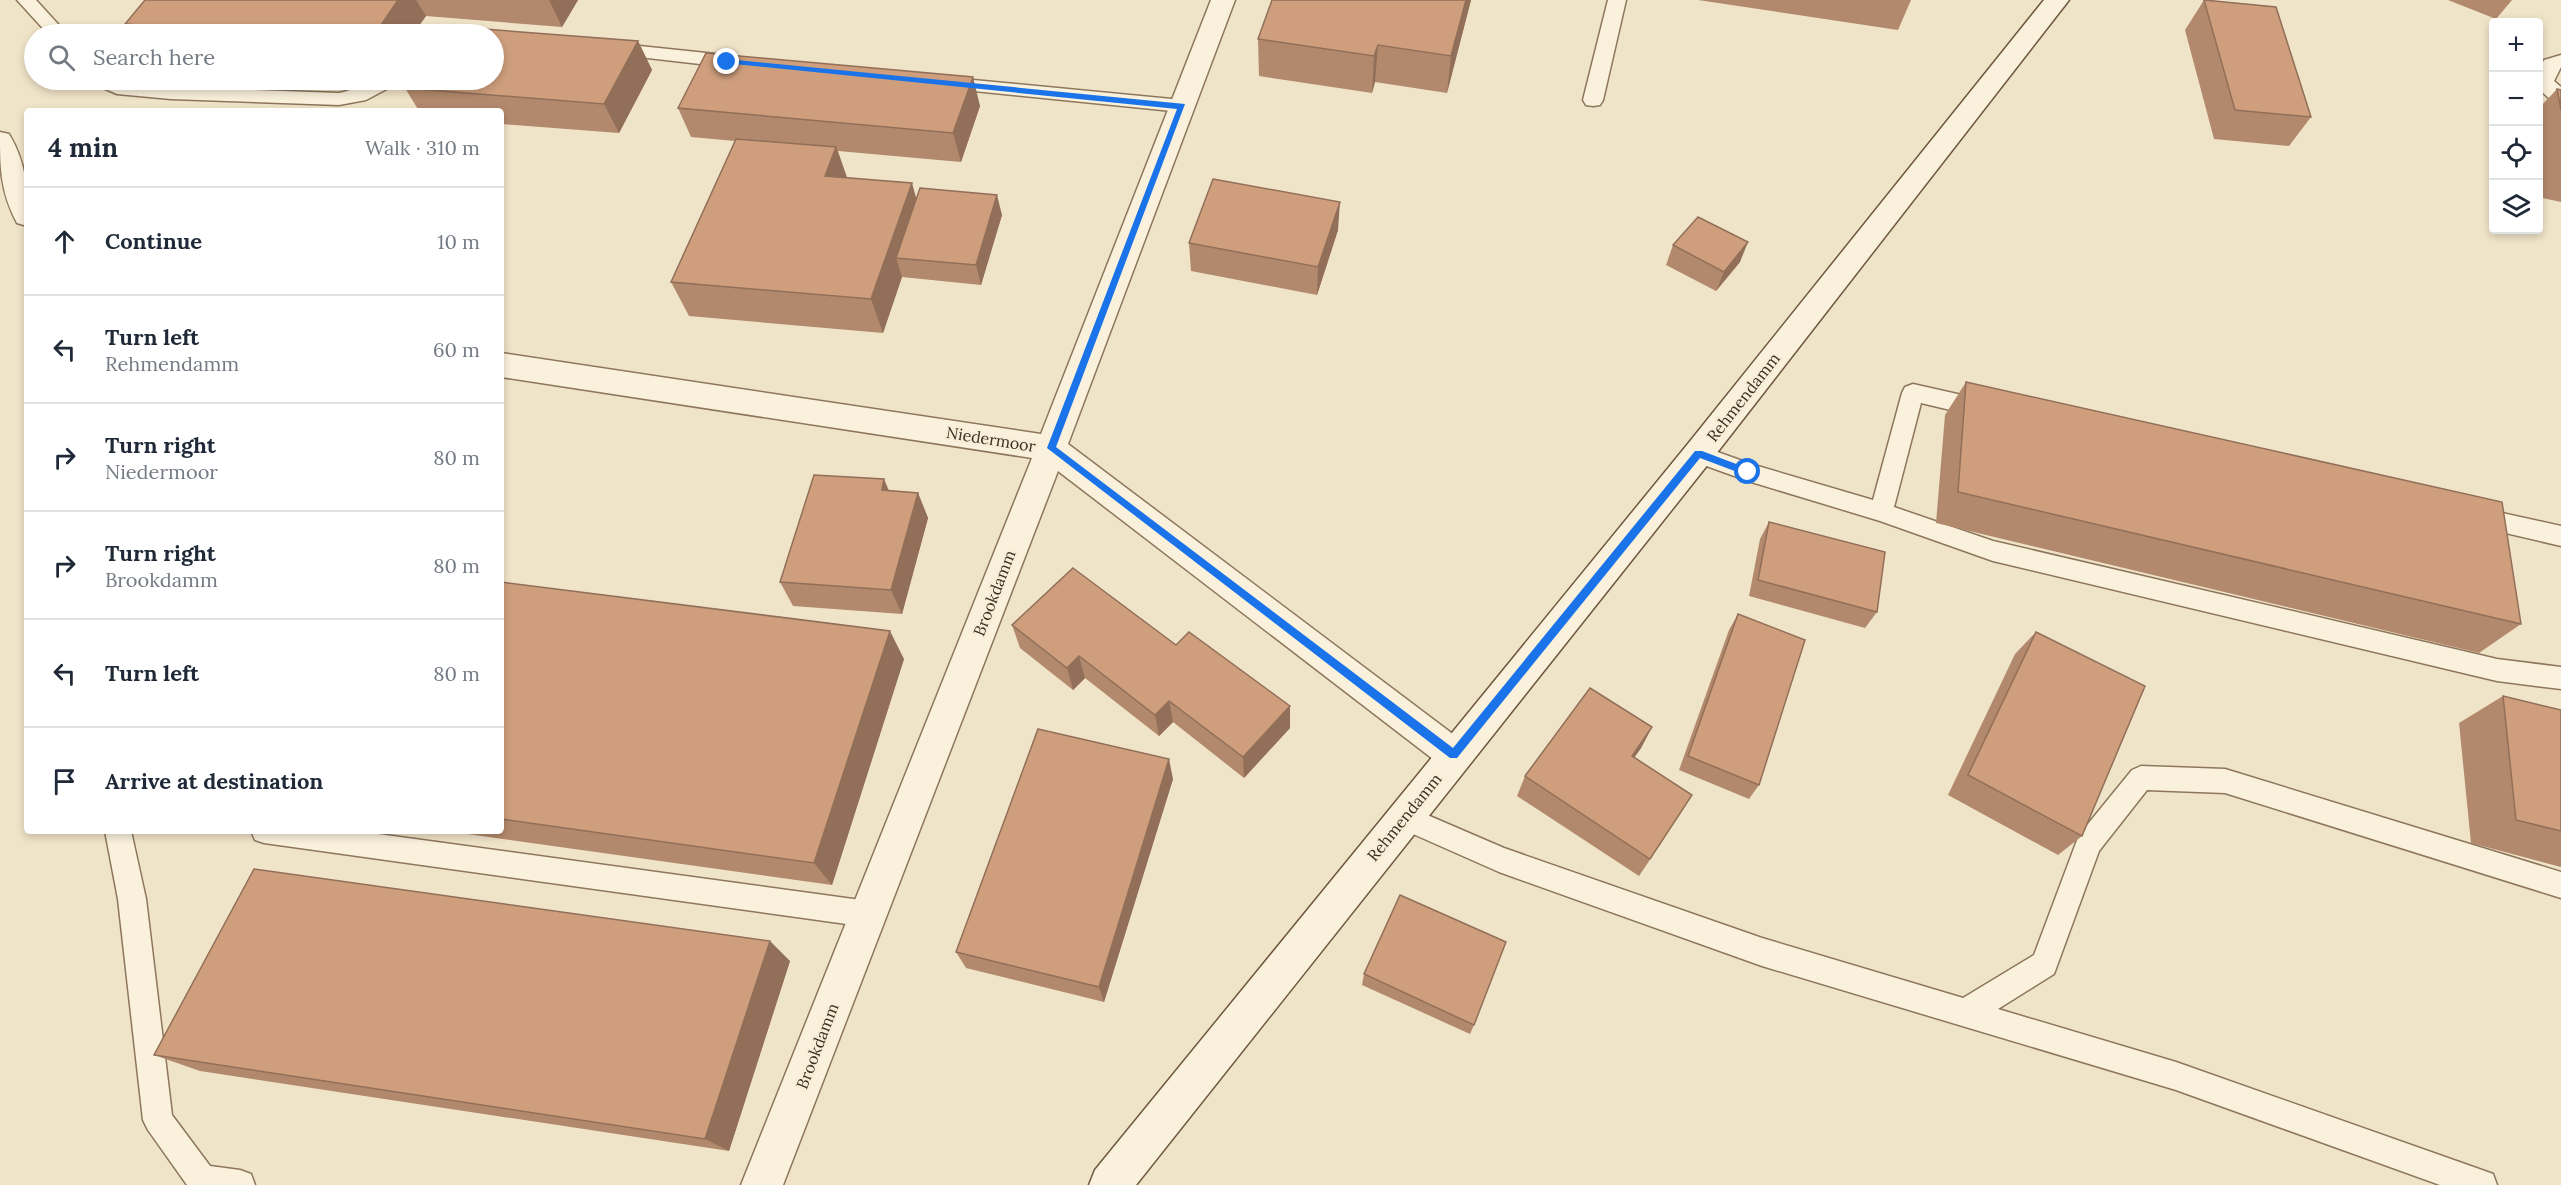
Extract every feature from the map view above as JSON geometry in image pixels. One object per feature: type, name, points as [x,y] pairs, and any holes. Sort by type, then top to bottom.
[{"type":"street","name":"Brookdamm","points":[[762,1185],[1051,448],[1223,0]]},
{"type":"street","name":"Rehmendamm","points":[[1110,1185],[1698,454],[2057,0]]},
{"type":"street","points":[[0,141],[24,206]]},
{"type":"street","name":"Niedermoor","points":[[504,365],[1051,448],[1454,755]]},
{"type":"lane","points":[[26,0],[49,24]]},
{"type":"lane","points":[[1593,100],[1617,0]]},
{"type":"lane","points":[[598,48],[751,64]]},
{"type":"lane","points":[[2561,62],[2551,64],[2544,82],[2561,98]]},
{"type":"lane","points":[[924,82],[1182,106]]},
{"type":"lane","points":[[139,90],[339,99],[359,95],[369,90]]},
{"type":"lane","points":[[159,108],[171,93]]},
{"type":"lane","points":[[1881,512],[1913,393],[2005,414]]},
{"type":"lane","points":[[1698,454],[1748,472],[1881,512],[1993,551],[2497,670],[2561,678]]},
{"type":"lane","points":[[2456,513],[2560,539]]},
{"type":"lane","points":[[1966,1012],[2044,964],[2088,844],[2141,778],[2225,781],[2561,885]]},
{"type":"lane","points":[[1404,817],[1499,858],[1762,952],[2176,1076],[2482,1185]]},
{"type":"lane","points":[[119,834],[132,899],[158,1120],[202,1180],[240,1185]]},
{"type":"lane","points":[[286,834],[868,914]]},
{"type":"building","points":[[145,0],[398,0],[382,24],[125,24]]},
{"type":"building","points":[[1272,0],[1466,0],[1451,56],[1378,45],[1374,56],[1258,39]]},
{"type":"building","points":[[2204,0],[2276,7],[2311,117],[2235,110]]},
{"type":"building","points":[[504,31],[638,41],[604,104],[430,90],[504,90]]},
{"type":"building","points":[[706,53],[973,77],[953,133],[678,108]]},
{"type":"building","points":[[2557,89],[2561,90],[2561,110]]},
{"type":"building","points":[[736,139],[836,147],[825,176],[912,183],[871,299],[671,282]]},
{"type":"building","points":[[1213,179],[1340,202],[1318,267],[1189,243]]},
{"type":"building","points":[[920,188],[997,195],[976,265],[896,258]]},
{"type":"building","points":[[1698,217],[1748,242],[1724,272],[1673,245]]},
{"type":"building","points":[[1966,382],[2502,502],[2521,624],[1958,492]]},
{"type":"building","points":[[814,475],[884,479],[882,490],[918,493],[891,590],[780,582]]},
{"type":"building","points":[[1769,522],[1885,552],[1877,612],[1758,580]]},
{"type":"building","points":[[1073,568],[1176,645],[1189,632],[1290,706],[1243,757],[1169,701],[1155,715],[1079,656],[1067,668],[1012,625]]},
{"type":"building","points":[[504,582],[890,631],[814,863],[504,819]]},
{"type":"building","points":[[1738,614],[1805,640],[1759,785],[1688,756]]},
{"type":"building","points":[[2036,632],[2145,686],[2082,836],[1968,775]]},
{"type":"building","points":[[1590,688],[1652,727],[1632,756],[1692,795],[1650,859],[1525,776]]},
{"type":"building","points":[[2503,696],[2561,710],[2561,831],[2516,820]]},
{"type":"building","points":[[1038,729],[1169,759],[1099,987],[956,952]]},
{"type":"building","points":[[254,869],[770,941],[705,1139],[154,1055]]},
{"type":"building","points":[[1400,895],[1506,942],[1474,1025],[1364,974]]},
{"type":"route","points":[[727,62],[1182,106],[1051,448],[1454,755],[1698,454],[1748,472]]}]
